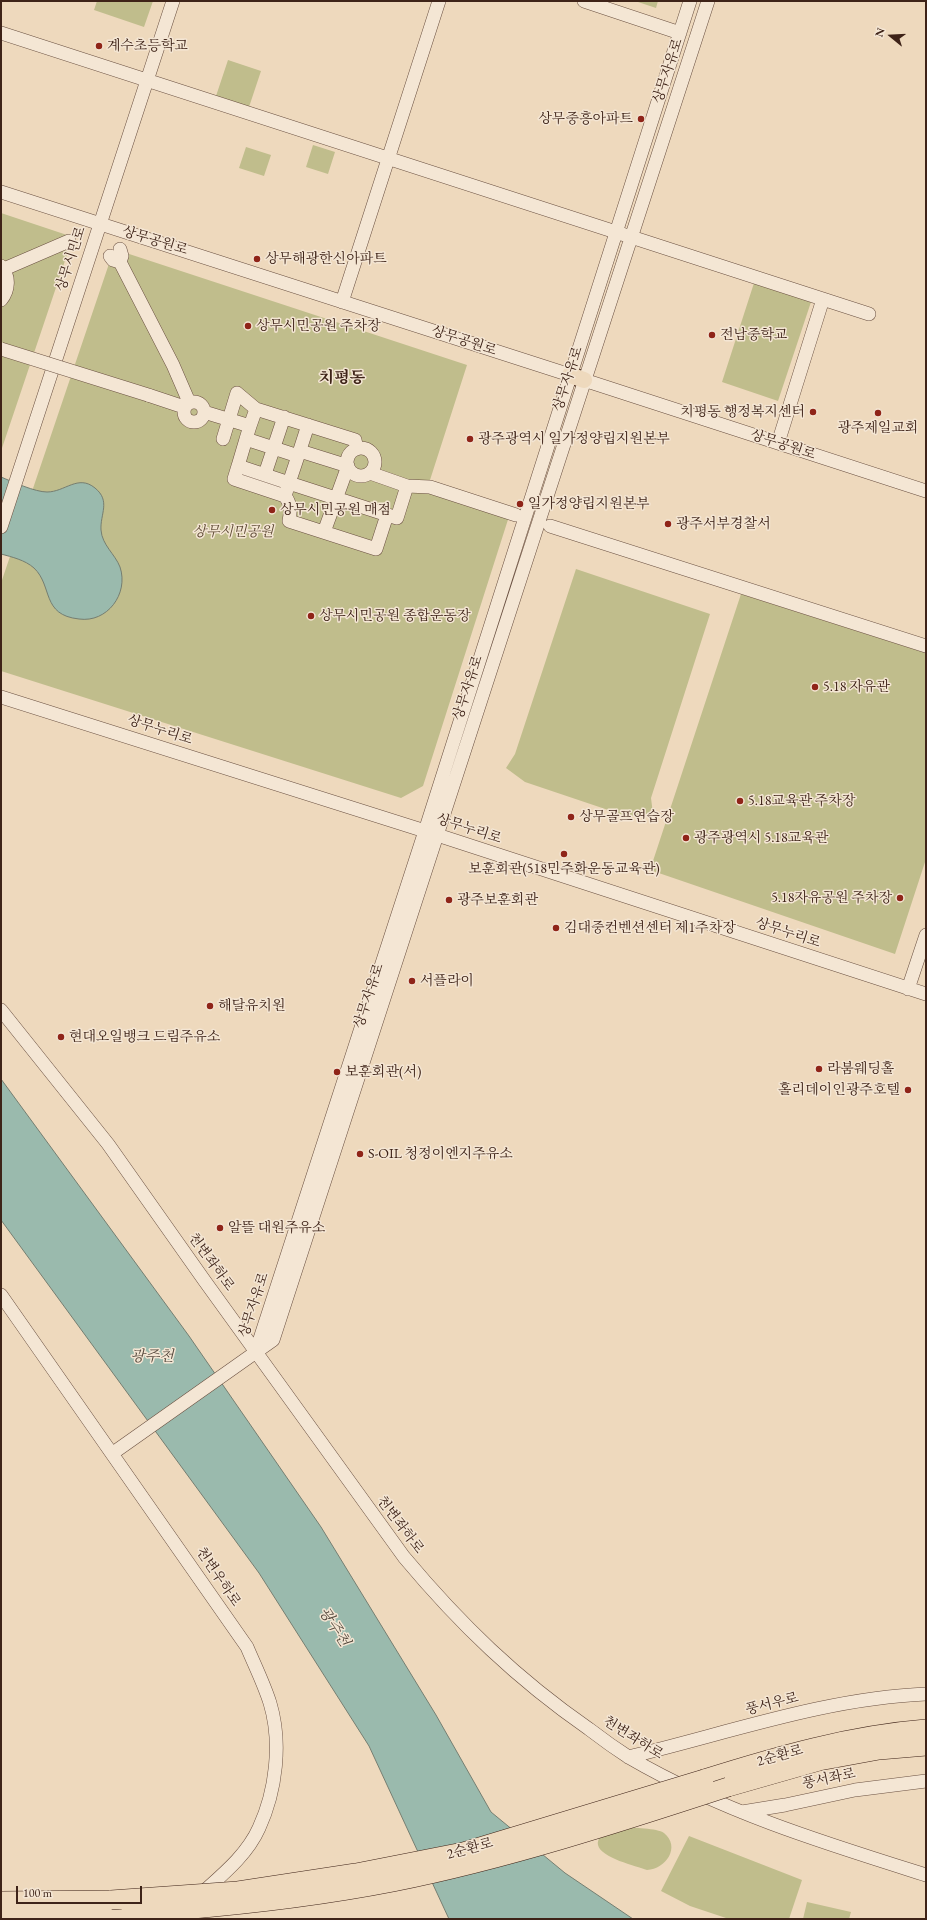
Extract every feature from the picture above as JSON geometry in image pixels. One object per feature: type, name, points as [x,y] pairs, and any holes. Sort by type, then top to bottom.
[{"type":"highway","name":"2순환로","points":[[1,1902],[111,1900],[238,1891],[356,1873],[463,1852],[790,1752],[864,1736],[926,1729]]},
{"type":"highway","name":"2순환로","points":[[1,1917],[130,1914],[220,1908],[306,1897],[393,1882],[483,1862],[580,1834],[728,1787],[820,1761],[879,1750],[926,1746]]},
{"type":"street","name":"상무시민로","points":[[1,527],[173,1]]},
{"type":"street","points":[[342,302],[439,1]]},
{"type":"street","points":[[584,1],[680,33]]},
{"type":"street","name":"상무자유로","points":[[256,1351],[273,1340],[438,836],[577,378],[616,231],[690,1]]},
{"type":"street","name":"상무자유로","points":[[256,1351],[425,831],[577,378],[631,236],[708,1]]},
{"type":"street","points":[[1,34],[387,160],[616,231],[869,314]]},
{"type":"street","name":"상무공원로","points":[[1,192],[926,491]]},
{"type":"street","points":[[1,300],[7,287],[7,278],[2,267],[69,241]]},
{"type":"street","points":[[117,256],[173,365],[187,404]]},
{"type":"street","points":[[778,444],[823,299]]},
{"type":"street","points":[[1,348],[148,395],[187,404],[200,403],[204,412],[250,426]]},
{"type":"street","points":[[223,439],[237,393],[256,409],[355,440],[357,449]]},
{"type":"street","points":[[256,409],[234,479],[285,496],[290,502],[291,510],[289,521],[376,549],[387,515]]},
{"type":"street","points":[[264,474],[284,417]]},
{"type":"street","points":[[285,496],[308,425]]},
{"type":"street","points":[[246,439],[273,448],[299,453],[348,466],[352,474],[356,476],[370,473],[407,486],[430,487],[516,515]]},
{"type":"street","points":[[324,532],[348,466],[348,458],[350,454],[357,449],[366,450],[373,456],[375,465],[370,473]]},
{"type":"street","points":[[238,466],[397,518],[407,486]]},
{"type":"street","points":[[550,526],[926,646]]},
{"type":"street","name":"상무누리로","points":[[1,697],[425,831],[926,994]]},
{"type":"street","points":[[908,989],[926,935]]},
{"type":"street","name":"천변좌하로","points":[[1,1010],[108,1144],[354,1490],[404,1557],[453,1613],[483,1644],[550,1702],[628,1757],[673,1781],[740,1812],[809,1839],[926,1875]]},
{"type":"street","name":"천변우하로","points":[[1,1295],[247,1647],[260,1675],[270,1705],[274,1726],[276,1757],[270,1795],[259,1828],[233,1864],[198,1898],[163,1919]]},
{"type":"street","points":[[113,1454],[256,1351]]},
{"type":"street","name":"풍서우로","points":[[628,1757],[842,1704],[906,1695],[926,1694]]},
{"type":"street","name":"풍서좌로","points":[[740,1812],[785,1805],[855,1790],[926,1780]]},
{"type":"green space","points":[[97,1],[153,1],[144,27],[94,10]]},
{"type":"green space","points":[[635,1],[658,1],[656,8]]},
{"type":"green space","points":[[228,60],[261,71],[249,107],[216,96]]},
{"type":"green space","points":[[313,145],[335,152],[328,174],[306,167]]},
{"type":"green space","points":[[246,147],[271,155],[264,176],[239,168]]},
{"type":"green space","points":[[1,213],[73,237],[1,451]]},
{"type":"green space","name":"상무시민공원","points":[[114,249],[467,365],[430,480],[512,507],[423,786],[401,798],[1,671],[1,583]]},
{"type":"green space","points":[[754,283],[811,302],[778,401],[722,382]]},
{"type":"green space","points":[[576,569],[710,614],[651,798],[653,814],[626,816],[525,782],[506,768],[515,754]]},
{"type":"green space","points":[[741,594],[926,653],[926,859],[895,954],[650,870]]},
{"type":"green space","points":[[623,1827],[651,1829],[664,1833],[669,1839],[671,1845],[671,1851],[665,1862],[654,1869],[647,1870],[612,1858],[605,1854],[598,1845],[600,1836]]},
{"type":"green space","points":[[689,1836],[802,1880],[789,1919],[729,1919],[690,1906],[661,1891]]},
{"type":"green space","points":[[807,1902],[851,1912],[849,1919],[803,1919]]},
{"type":"water","points":[[1,477],[42,492],[54,491],[77,483],[83,483],[89,484],[100,493],[104,503],[101,524],[102,535],[106,545],[118,562],[122,577],[118,596],[113,605],[107,611],[89,619],[79,619],[59,612],[49,599],[44,583],[34,568],[23,561],[1,554]]},
{"type":"water","name":"광주천","points":[[1,1079],[189,1336],[321,1527],[436,1715],[491,1812],[565,1873],[633,1919],[449,1919],[369,1746],[259,1573],[1,1220]]},
{"type":"place","name":"계수초등학교","points":[[99,46]]},
{"type":"place","name":"상무중흥아파트","points":[[641,119]]},
{"type":"place","name":"상무해광한신아파트","points":[[257,259]]},
{"type":"place","name":"상무시민공원 주차장","points":[[248,326]]},
{"type":"place","name":"전남중학교","points":[[712,335]]},
{"type":"place","name":"치평동 행정복지센터","points":[[813,412]]},
{"type":"place","name":"광주제일교회","points":[[878,413]]},
{"type":"place","name":"광주광역시 일가정양립지원본부","points":[[470,439]]},
{"type":"place","name":"일가정양립지원본부","points":[[520,504]]},
{"type":"place","name":"상무시민공원 매점","points":[[272,510]]},
{"type":"place","name":"광주서부경찰서","points":[[668,524]]},
{"type":"place","name":"상무시민공원 종합운동장","points":[[311,616]]},
{"type":"place","name":"5.18 자유관","points":[[815,687]]},
{"type":"place","name":"5.18교육관 주차장","points":[[740,801]]},
{"type":"place","name":"상무골프연습장","points":[[571,817]]},
{"type":"place","name":"광주광역시 5.18교육관","points":[[686,838]]},
{"type":"place","name":"보훈회관(518민주화운동교육관)","points":[[564,854]]},
{"type":"place","name":"5.18자유공원 주차장","points":[[900,898]]},
{"type":"place","name":"광주보훈회관","points":[[449,900]]},
{"type":"place","name":"김대중컨벤션센터 제1주차장","points":[[556,928]]},
{"type":"place","name":"서플라이","points":[[412,981]]},
{"type":"place","name":"해달유치원","points":[[210,1006]]},
{"type":"place","name":"현대오일뱅크 드림주유소","points":[[61,1037]]},
{"type":"place","name":"라붐웨딩홀","points":[[819,1069]]},
{"type":"place","name":"보훈회관(서)","points":[[337,1072]]},
{"type":"place","name":"홀리데이인광주호텔","points":[[908,1090]]},
{"type":"place","name":"S-OIL 청정이엔지주유소","points":[[360,1154]]},
{"type":"place","name":"알뜰 대원주유소","points":[[220,1228]]},
{"type":"district","name":"치평동","points":[[342,379]]}]
